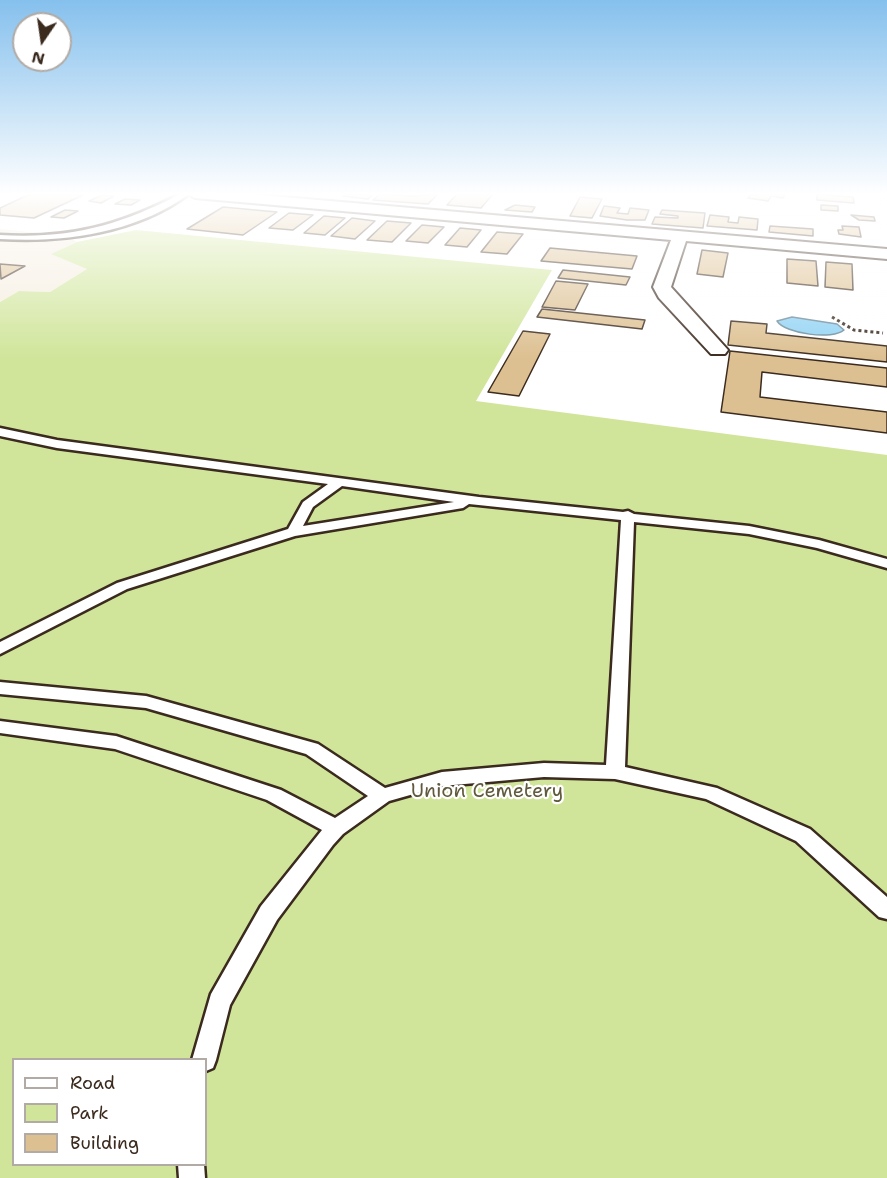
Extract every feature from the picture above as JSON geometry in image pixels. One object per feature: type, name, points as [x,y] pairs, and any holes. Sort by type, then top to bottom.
[{"type":"street","points":[[676,249],[663,289],[718,350]]},
{"type":"street","points":[[829,249],[887,254]]},
{"type":"lane","points":[[0,432],[115,452],[479,501],[628,515],[749,530],[819,544],[887,564]]},
{"type":"lane","points":[[293,532],[308,505],[341,481]]},
{"type":"lane","points":[[0,649],[122,586],[293,532],[479,501]]},
{"type":"lane","points":[[615,772],[628,515]]},
{"type":"lane","points":[[0,688],[146,702],[312,749],[383,796]]},
{"type":"lane","points":[[0,727],[116,743],[274,795],[336,828]]},
{"type":"lane","points":[[204,1058],[219,1002],[270,913],[336,828],[383,796],[442,779],[544,770],[615,772],[710,793],[803,835],[887,910]]},
{"type":"path","points":[[832,317],[854,330],[884,333]]},
{"type":"shaded area","points":[[0,249],[62,249],[52,254],[87,269],[50,292],[19,291],[0,302]]},
{"type":"green space","name":"Union Cemetery","points":[[62,249],[333,249],[552,270],[476,401],[887,455],[887,1178],[0,1178],[0,302],[19,291],[50,292],[87,269],[51,254]]},
{"type":"water","points":[[792,317],[837,324],[844,330],[830,335],[809,334],[789,329],[777,321]]},
{"type":"building","points":[[483,249],[511,249],[507,254],[481,252]]},
{"type":"building","points":[[549,249],[637,256],[632,269],[541,261]]},
{"type":"building","points":[[702,250],[728,253],[723,277],[697,274]]},
{"type":"building","points":[[787,259],[816,261],[818,286],[787,283]]},
{"type":"building","points":[[826,262],[852,264],[853,290],[825,287]]},
{"type":"building","points":[[0,264],[25,266],[1,279]]},
{"type":"building","points":[[563,270],[630,277],[626,285],[558,278]]},
{"type":"building","points":[[556,281],[588,284],[575,310],[542,307]]},
{"type":"building","points":[[542,309],[645,320],[642,329],[537,317]]},
{"type":"building","points":[[731,321],[767,324],[766,333],[887,346],[887,362],[728,345]]},
{"type":"building","points":[[523,331],[550,334],[519,396],[488,392]]},
{"type":"building","points":[[730,351],[887,368],[887,387],[762,372],[760,397],[887,412],[887,433],[721,412]]}]
